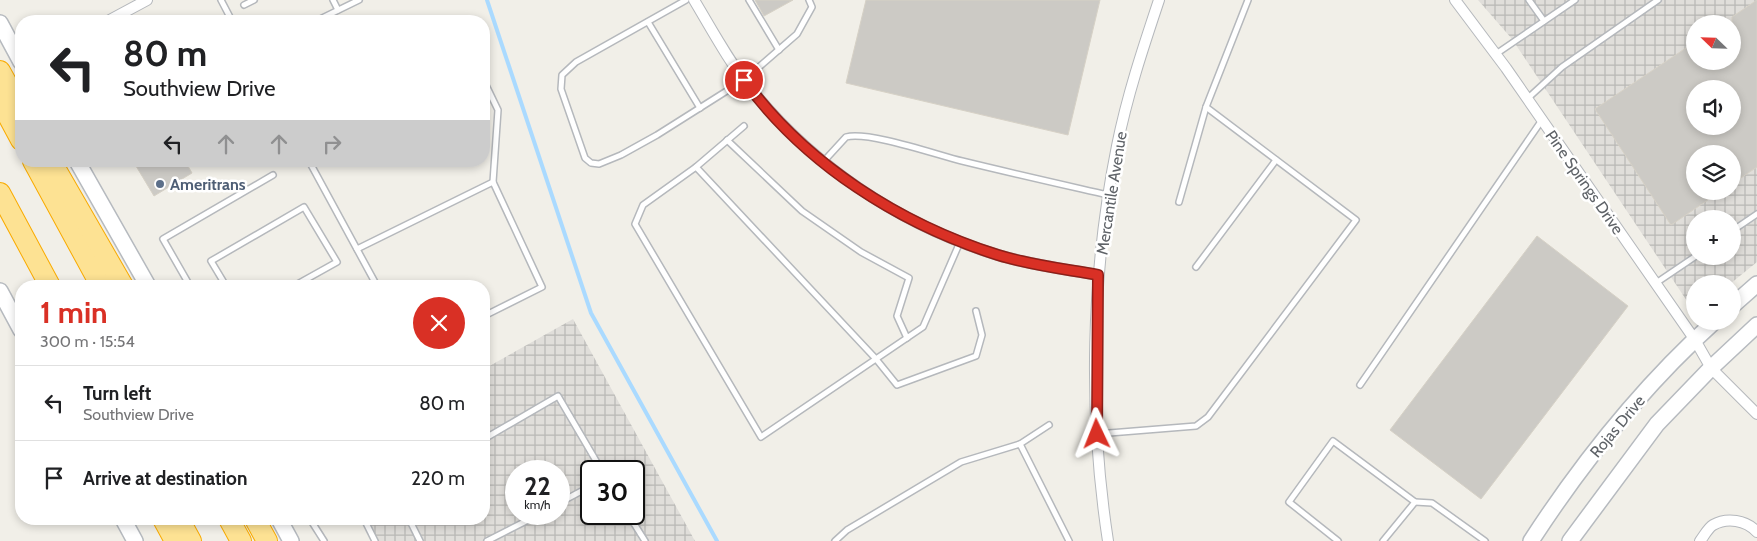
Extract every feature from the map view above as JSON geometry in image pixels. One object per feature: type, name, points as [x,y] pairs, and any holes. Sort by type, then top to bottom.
[{"type":"highway","points":[[0,71],[15,97]]},
{"type":"highway","points":[[0,101],[15,129]]},
{"type":"highway","points":[[36,167],[98,280]]},
{"type":"highway","points":[[54,167],[120,280]]},
{"type":"highway","points":[[0,193],[47,280]]},
{"type":"highway","points":[[166,525],[174,541]]},
{"type":"highway","points":[[182,525],[191,541]]},
{"type":"highway","points":[[232,525],[241,541]]},
{"type":"highway","points":[[258,525],[267,541]]},
{"type":"main road","points":[[0,24],[15,51]]},
{"type":"main road","points":[[80,167],[145,280]]},
{"type":"main road","points":[[1741,298],[1757,284]]},
{"type":"main road","points":[[0,291],[15,319]]},
{"type":"main road","name":"Rojas Drive","points":[[1570,541],[1652,430],[1711,368],[1757,325]]},
{"type":"main road","name":"Rojas Drive","points":[[1531,541],[1593,452],[1694,340],[1706,330]]},
{"type":"main road","points":[[126,525],[135,541]]},
{"type":"main road","points":[[282,525],[291,541]]},
{"type":"street","points":[[119,15],[147,0]]},
{"type":"street","points":[[694,0],[744,80],[788,130],[824,161],[894,210],[922,226],[960,242],[1025,262],[1098,275]]},
{"type":"street","name":"Mercantile Avenue","points":[[1108,541],[1097,434],[1098,275],[1109,195],[1132,86],[1159,0]]},
{"type":"street","name":"Pine Springs Drive","points":[[1455,0],[1542,120],[1694,340],[1711,368],[1757,414]]},
{"type":"street","points":[[1700,541],[1712,526],[1730,520],[1751,526],[1757,532]]},
{"type":"lane","points":[[220,0],[229,15]]},
{"type":"lane","points":[[244,5],[254,0]]},
{"type":"lane","points":[[333,0],[338,10]]},
{"type":"lane","points":[[328,15],[359,0]]},
{"type":"lane","points":[[686,0],[565,70],[561,81],[561,89],[585,158],[591,163],[599,164],[646,141],[744,80],[796,34],[812,6],[809,0]]},
{"type":"lane","points":[[749,0],[779,50]]},
{"type":"lane","points":[[1179,202],[1206,107],[1248,0]]},
{"type":"lane","points":[[1529,0],[1544,21]]},
{"type":"lane","points":[[1496,54],[1575,0]]},
{"type":"lane","points":[[1527,99],[1562,67],[1658,0]]},
{"type":"lane","points":[[648,22],[700,108]]},
{"type":"lane","points":[[490,93],[498,110],[493,182],[542,286],[490,313]]},
{"type":"lane","points":[[1097,434],[1196,426],[1208,417],[1356,220],[1206,107]]},
{"type":"lane","points":[[1360,385],[1542,120]]},
{"type":"lane","points":[[744,126],[696,167],[643,205],[635,224],[762,437],[923,327],[960,242]]},
{"type":"lane","points":[[824,161],[846,137],[858,136],[892,142],[961,161],[1109,195]]},
{"type":"lane","points":[[727,140],[802,211],[861,252],[909,278],[897,316],[907,338]]},
{"type":"lane","points":[[1196,267],[1276,160]]},
{"type":"lane","points":[[312,167],[374,280]]},
{"type":"lane","points":[[696,167],[876,359],[897,385],[976,356],[982,335],[976,311]]},
{"type":"lane","points":[[187,280],[163,239],[274,175]]},
{"type":"lane","points":[[357,249],[493,182]]},
{"type":"lane","points":[[222,280],[211,261],[304,207],[337,262],[305,280]]},
{"type":"lane","points":[[1741,225],[1757,214]]},
{"type":"lane","points":[[1655,284],[1686,263]]},
{"type":"lane","points":[[490,436],[558,396],[596,460]]},
{"type":"lane","points":[[835,541],[846,530],[962,462],[1020,444],[1049,425]]},
{"type":"lane","points":[[1338,541],[1289,502],[1333,441],[1414,502],[1432,503],[1485,541]]},
{"type":"lane","points":[[1020,444],[1069,541]]},
{"type":"lane","points":[[1383,541],[1414,502]]},
{"type":"lane","points":[[314,525],[324,541]]},
{"type":"lane","points":[[367,525],[376,541]]},
{"type":"lane","points":[[412,525],[420,541]]},
{"type":"lane","points":[[487,541],[497,540],[522,525]]},
{"type":"lane","points":[[635,525],[644,541]]},
{"type":"shaded area","points":[[1478,0],[1757,0],[1757,262],[1741,275],[1686,275],[1686,300],[1512,39]]},
{"type":"shaded area","points":[[573,319],[695,541],[377,541],[368,525],[490,525],[490,366]]},
{"type":"building","points":[[755,0],[793,0],[764,16]]},
{"type":"building","points":[[866,0],[1100,0],[1068,135],[846,83]]},
{"type":"building","points":[[1757,0],[1757,167],[1741,178],[1741,145],[1686,145],[1686,200],[1708,200],[1693,210],[1686,210],[1686,215],[1671,225],[1595,109],[1686,48],[1686,70],[1741,70],[1741,15],[1735,15]]},
{"type":"building","name":"Ameritrans","points":[[137,167],[188,167],[192,173],[154,196]]},
{"type":"building","points":[[1537,236],[1628,306],[1481,499],[1390,430]]},
{"type":"waterway","points":[[487,0],[591,313],[717,541]]},
{"type":"place","name":"Ameritrans","points":[[160,184]]},
{"type":"route","points":[[744,80],[751,90],[800,142],[857,186],[922,226],[946,237],[999,255],[1025,262],[1098,275],[1096,354],[1097,434]]}]
